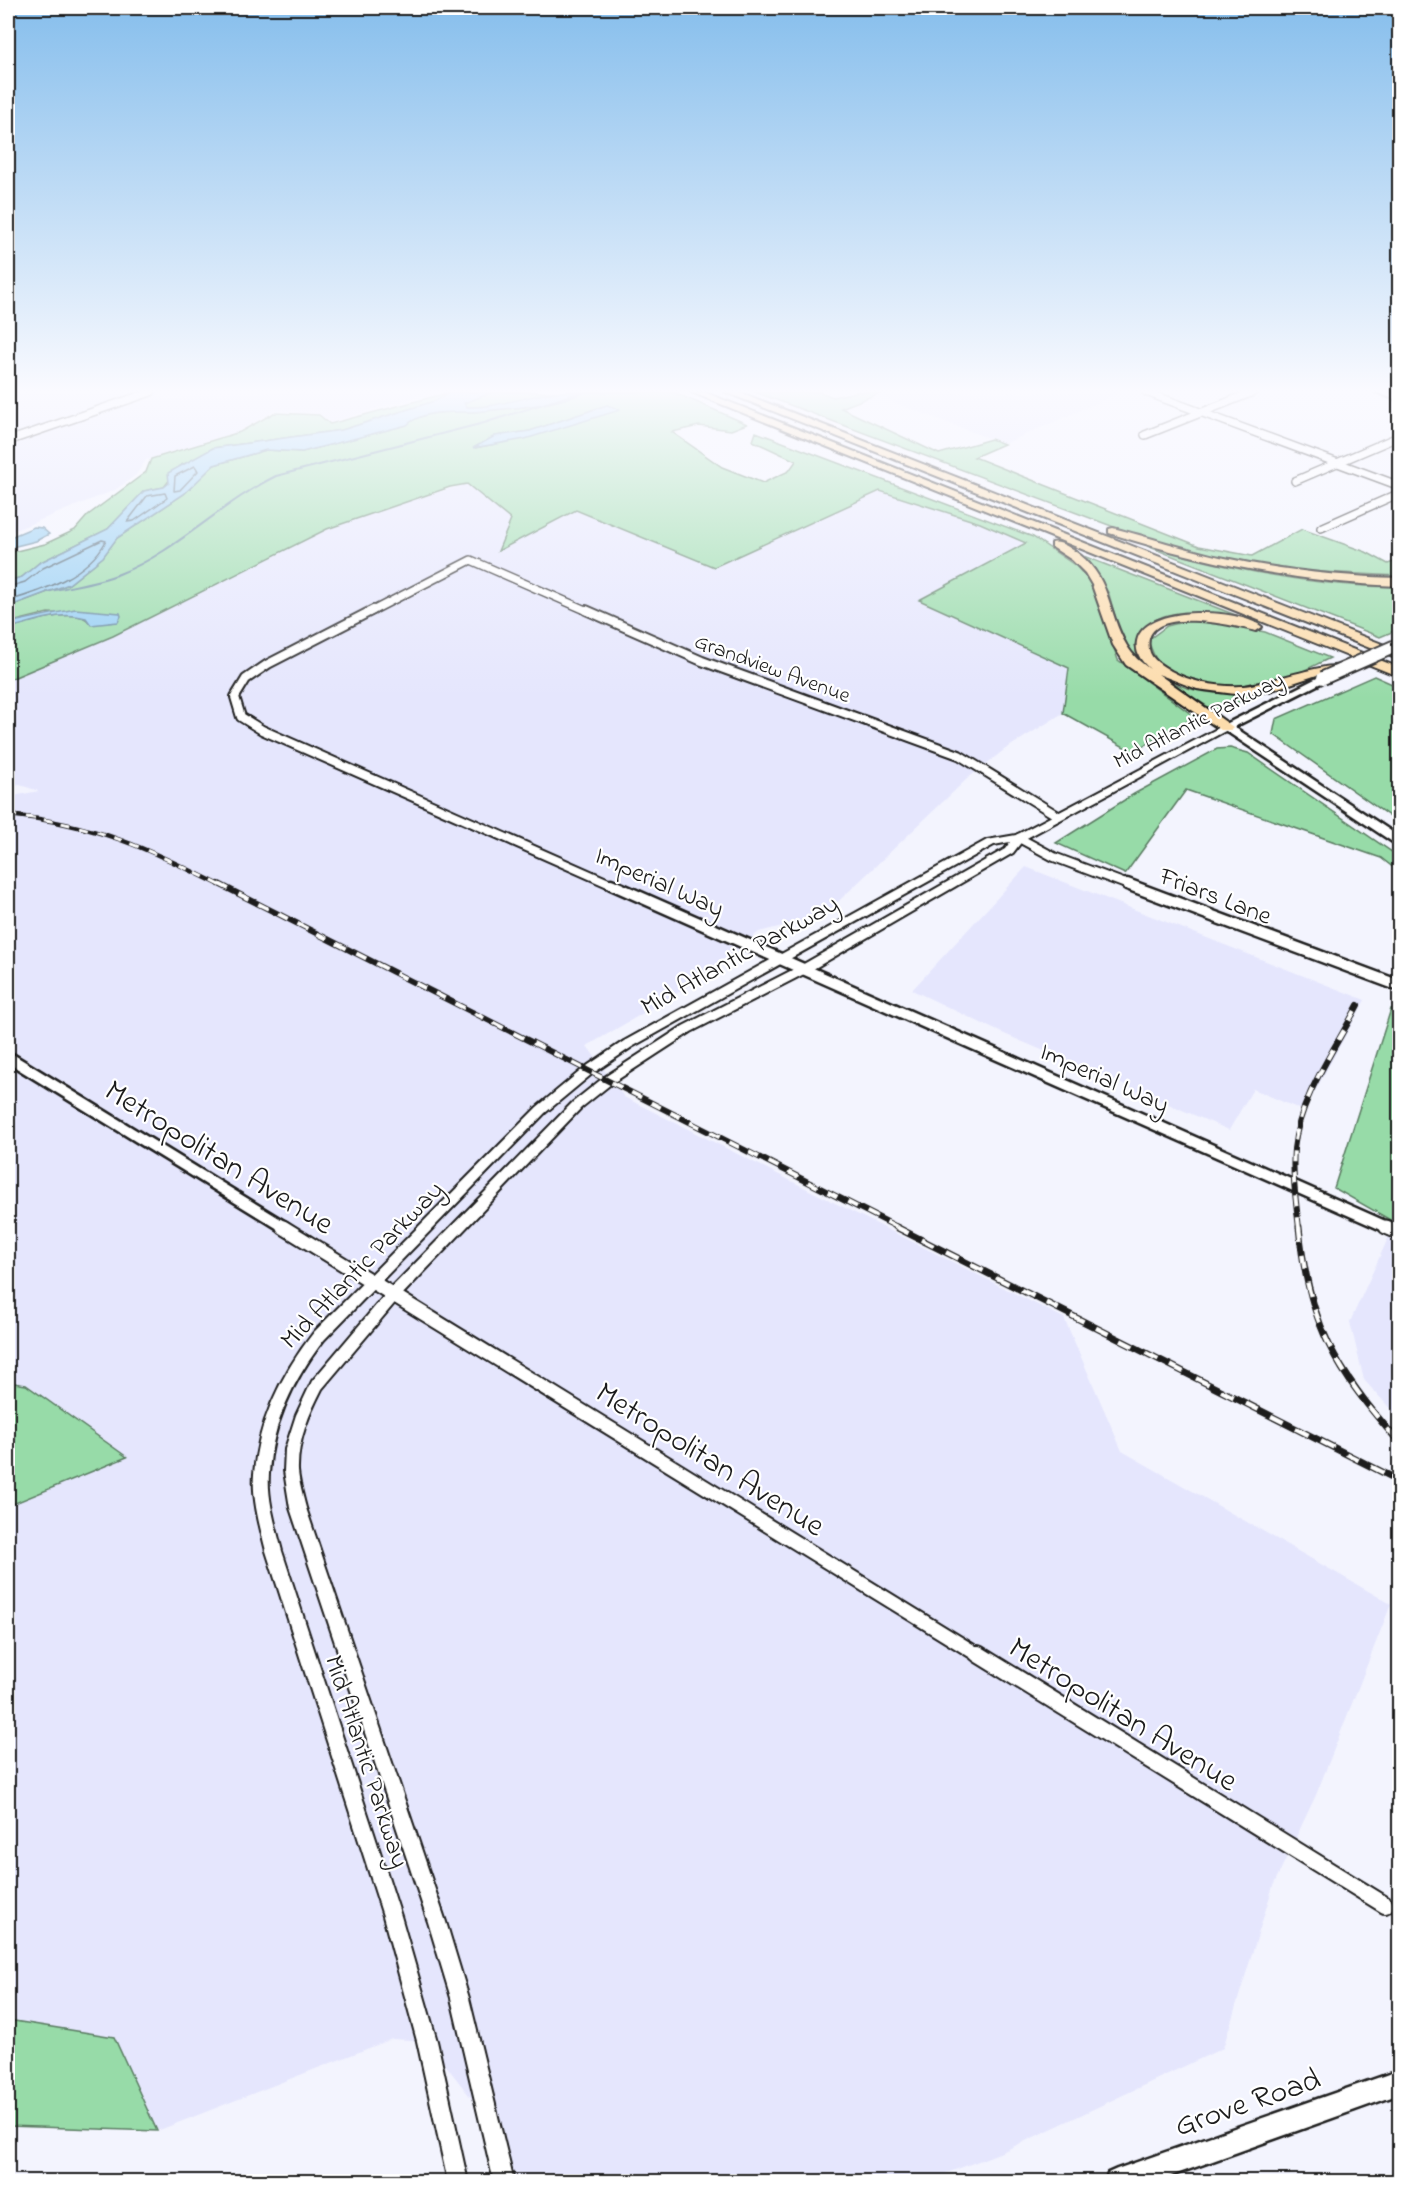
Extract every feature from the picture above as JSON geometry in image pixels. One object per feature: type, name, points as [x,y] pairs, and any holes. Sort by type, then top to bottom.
[{"type":"highway","points":[[938,494],[1032,532],[1064,549],[1087,567],[1099,582],[1112,631],[1121,650],[1131,662],[1226,727]]},
{"type":"highway","points":[[951,494],[1400,673]]},
{"type":"highway","points":[[1003,494],[1399,647]]},
{"type":"highway","points":[[1016,494],[1111,530],[1220,562],[1284,573],[1400,582]]},
{"type":"highway","points":[[1347,668],[1254,690],[1204,688],[1161,671],[1146,655],[1143,642],[1144,636],[1152,628],[1173,619],[1200,616],[1229,620],[1333,654],[1400,680]]},
{"type":"main road","points":[[1347,668],[1399,647]]},
{"type":"main road","name":"Mid Atlantic Parkway","points":[[1226,727],[1318,675]]},
{"type":"main road","points":[[1226,727],[1400,843]]},
{"type":"main road","name":"Grove Road","points":[[1117,2181],[1400,2082]]},
{"type":"street","points":[[1321,528],[1397,494]]},
{"type":"street","name":"Grandview Avenue","points":[[471,560],[702,661],[958,755],[1058,816]]},
{"type":"street","name":"Imperial Way","points":[[471,560],[268,664],[246,679],[235,697],[241,717],[273,734],[1400,1233]]},
{"type":"street","name":"Mid Atlantic Parkway","points":[[458,2181],[427,2041],[392,1916],[274,1551],[265,1514],[261,1474],[272,1416],[298,1363],[319,1336],[541,1110],[567,1087],[628,1044],[992,842],[1019,838],[1226,727]]},
{"type":"street","name":"Mid Atlantic Parkway","points":[[504,2181],[460,1998],[438,1922],[308,1540],[291,1470],[296,1439],[316,1385],[394,1294],[578,1105],[608,1081],[687,1029],[804,969],[1010,851],[1019,838]]},
{"type":"street","name":"Friars Lane","points":[[1019,838],[1054,857],[1400,986]]},
{"type":"street","name":"Metropolitan Avenue","points":[[8,1057],[1385,1905]]},
{"type":"shaded area","points":[[8,494],[105,494],[8,533]]},
{"type":"shaded area","points":[[432,494],[479,494],[511,520],[499,550],[576,510],[714,567],[873,494],[890,494],[980,523],[1027,543],[919,600],[1069,668],[1063,713],[1004,750],[968,778],[824,915],[759,932],[691,985],[587,1046],[624,1097],[1064,1318],[1122,1451],[1391,1604],[1316,1795],[1273,1886],[1223,2048],[1002,2152],[926,2181],[515,2182],[489,2121],[427,2041],[392,2039],[157,2131],[114,2037],[8,2020],[8,1506],[127,1457],[26,1385],[8,1382],[8,797],[39,791],[20,785],[8,787],[8,680],[113,636],[327,529],[373,511]]},
{"type":"shaded area","points":[[1026,867],[1365,1000],[1304,1111],[1253,1089],[1229,1130],[1002,1033],[912,990]]},
{"type":"shaded area","points":[[1395,1223],[1399,1225],[1399,1418],[1364,1380],[1350,1322]]},
{"type":"green space","points":[[116,494],[141,494],[108,529],[39,563],[22,577],[8,581],[8,553],[45,544],[75,530],[88,515]]},
{"type":"green space","points":[[184,494],[429,494],[327,529],[113,636],[8,680],[8,628],[51,617],[75,616],[84,618],[90,623],[121,616],[48,613],[8,623],[8,607],[69,584],[103,557],[117,538]]},
{"type":"green space","points":[[479,494],[873,494],[714,567],[576,510],[498,551],[511,520]]},
{"type":"green space","points":[[890,494],[920,494],[1033,537],[1076,566],[1091,583],[1118,660],[1195,717],[1133,752],[1063,713],[1069,668],[919,600],[1026,543],[980,523]]},
{"type":"green space","points":[[1027,494],[1068,494],[1199,546],[1252,556],[1302,529],[1366,552],[1388,564],[1399,560],[1399,576],[1286,570],[1218,558],[1146,539]]},
{"type":"green space","points":[[1147,546],[1272,575],[1335,584],[1399,587],[1399,629],[1380,637]]},
{"type":"green space","points":[[1086,557],[1251,621],[1195,612],[1167,615],[1155,620],[1144,629],[1135,645],[1158,673],[1172,682],[1203,692],[1256,694],[1216,712],[1140,664],[1120,635],[1109,594]]},
{"type":"green space","points":[[1195,619],[1265,632],[1330,658],[1292,676],[1252,687],[1228,687],[1185,678],[1162,666],[1155,657],[1148,640],[1167,626]]},
{"type":"green space","points":[[1374,676],[1399,687],[1399,823],[1273,734],[1276,719]]},
{"type":"green space","points":[[1230,748],[1248,753],[1399,857],[1399,872],[1381,858],[1186,790],[1125,874],[1056,843],[1134,794],[1217,749]]},
{"type":"green space","points":[[1400,1007],[1399,1225],[1334,1188],[1391,1009]]},
{"type":"green space","points":[[8,1382],[26,1385],[127,1457],[8,1506]]},
{"type":"green space","points":[[8,2020],[114,2037],[157,2131],[8,2126]]},
{"type":"water","points":[[141,494],[184,494],[117,538],[103,557],[69,584],[8,607],[8,581],[22,577],[39,563],[108,529]]},
{"type":"water","points":[[34,527],[42,528],[49,534],[36,541],[8,548],[8,538]]},
{"type":"water","points":[[75,609],[120,613],[121,616],[118,622],[91,625],[86,618],[56,616],[8,628],[8,623]]},
{"type":"waterway","points":[[47,592],[102,580],[140,565],[245,494]]},
{"type":"railway","points":[[8,815],[68,824],[119,839],[222,886]]},
{"type":"railway","points":[[219,884],[899,1228]]},
{"type":"railway","points":[[1299,1228],[1294,1169],[1297,1130],[1319,1074],[1358,1005]]},
{"type":"railway","points":[[896,1227],[1400,1481]]},
{"type":"railway","points":[[1299,1227],[1303,1261],[1310,1291],[1318,1319],[1329,1344],[1358,1393],[1400,1443]]}]
